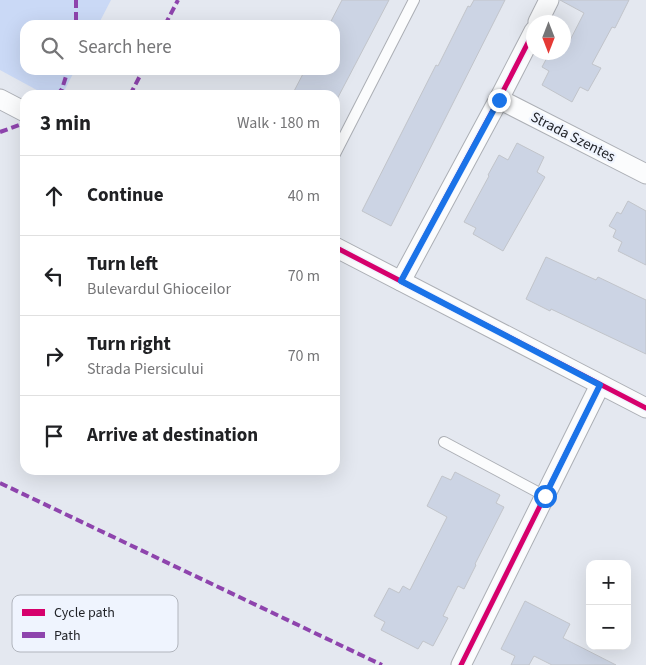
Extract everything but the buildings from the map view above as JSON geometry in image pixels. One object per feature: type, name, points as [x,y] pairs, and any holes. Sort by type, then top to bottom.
[{"type":"street","points":[[542,15],[549,0]]},
{"type":"street","points":[[401,281],[526,47]]},
{"type":"street","points":[[0,99],[20,109]]},
{"type":"street","name":"Strada Szentes","points":[[499,100],[646,174]]},
{"type":"street","points":[[340,250],[646,408]]},
{"type":"street","points":[[460,665],[600,385]]},
{"type":"lane","points":[[340,144],[414,0]]},
{"type":"lane","points":[[444,442],[545,496]]},
{"type":"shaded area","points":[[0,0],[111,0],[101,20],[20,20],[20,75],[72,75],[65,90],[37,90],[0,70]]},
{"type":"marked path","points":[[76,0],[76,20]]},
{"type":"marked path","points":[[168,20],[178,0]]},
{"type":"marked path","points":[[61,90],[66,75]]},
{"type":"marked path","points":[[133,90],[140,75]]},
{"type":"marked path","points":[[0,132],[20,125]]},
{"type":"marked path","points":[[0,483],[382,665]]},
{"type":"cycle path","points":[[401,281],[526,47]]},
{"type":"cycle path","points":[[340,250],[646,408]]},
{"type":"cycle path","points":[[461,665],[600,385]]},
{"type":"route","points":[[499,100],[401,281],[600,385],[545,496]]}]
